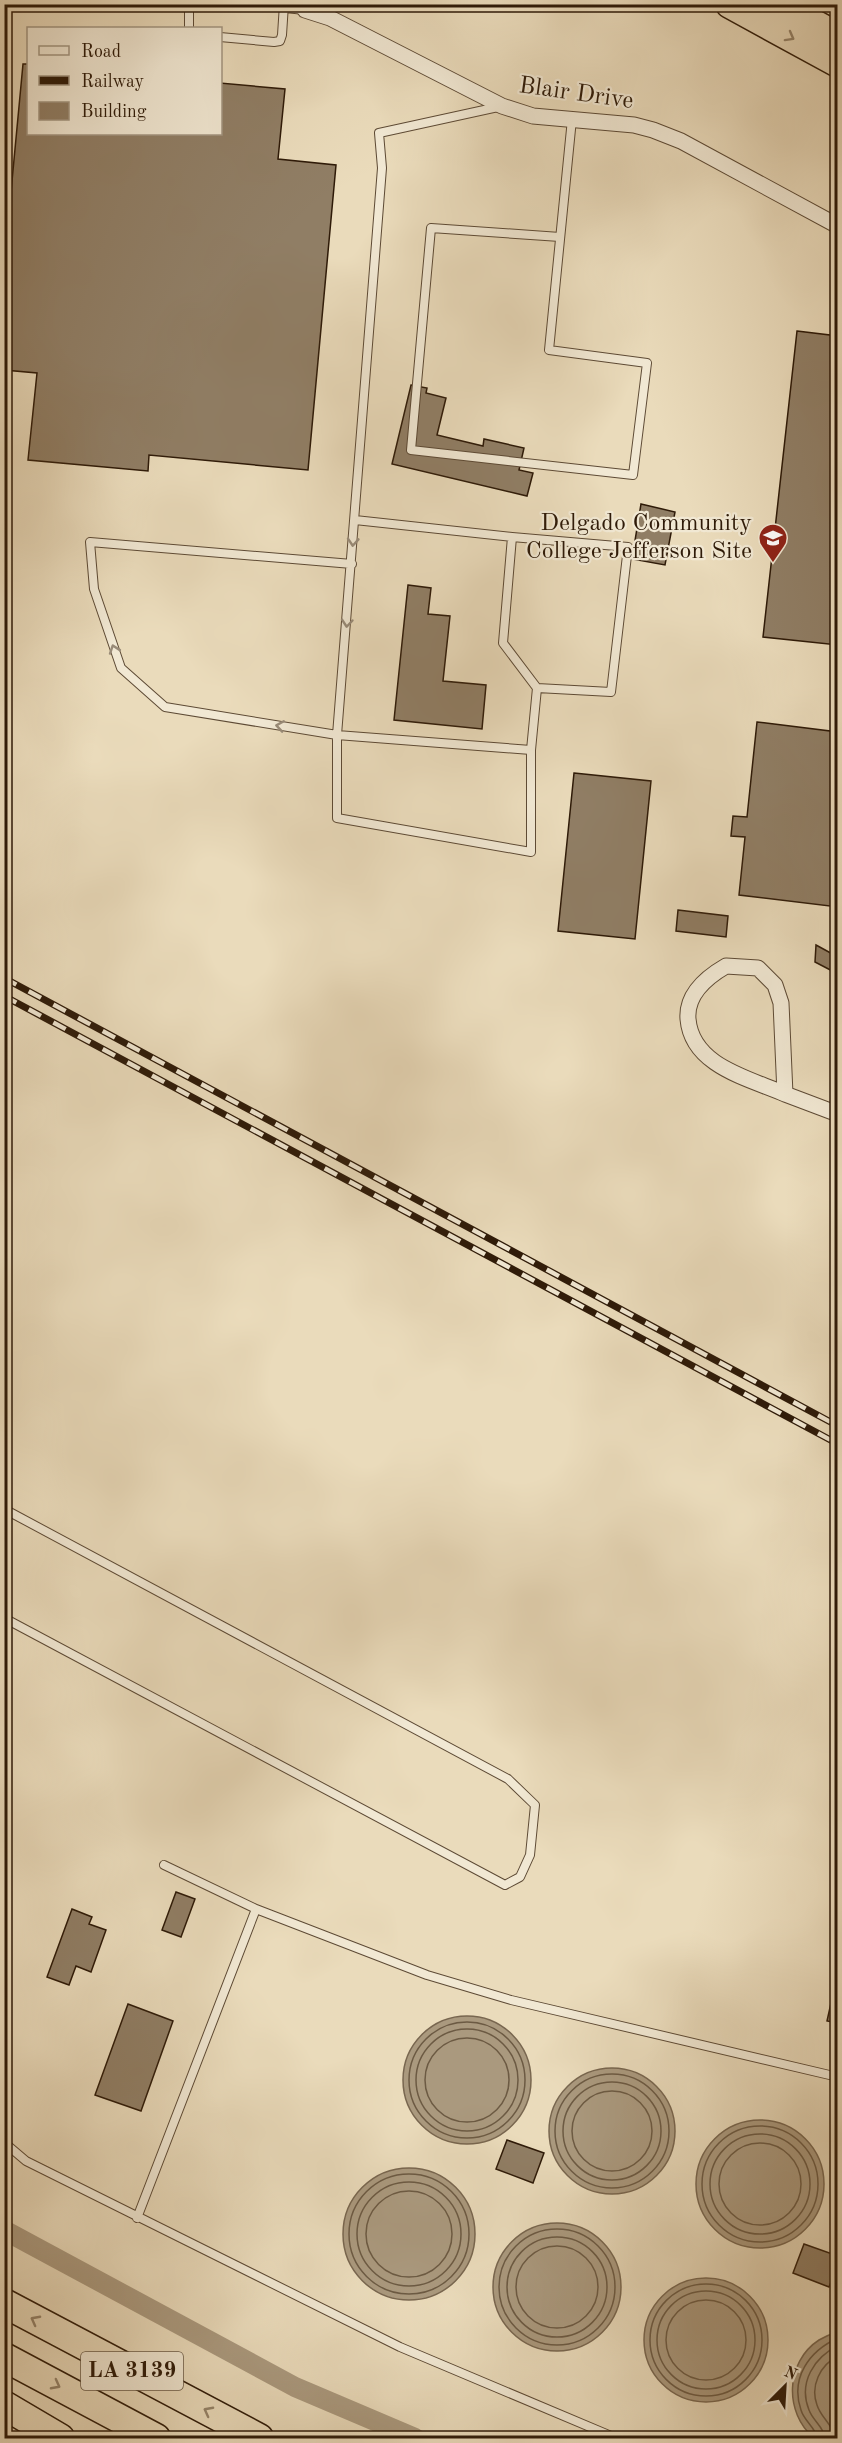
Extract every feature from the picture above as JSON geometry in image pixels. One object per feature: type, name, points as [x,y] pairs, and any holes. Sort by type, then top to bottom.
[{"type":"highway","points":[[778,4],[837,37]]},
{"type":"highway","points":[[739,7],[837,63]]},
{"type":"highway","name":"LA 3139","points":[[4,2303],[259,2439]]},
{"type":"highway","name":"LA 3139","points":[[4,2357],[156,2439]]},
{"type":"highway","points":[[4,2405],[60,2439]]},
{"type":"street","name":"Blair Drive","points":[[305,10],[330,18],[502,106],[533,116],[634,125],[681,141],[837,226]]},
{"type":"street","points":[[785,1094],[781,1003],[775,985],[758,968],[726,966],[709,976],[693,995],[687,1012],[689,1034],[700,1051],[719,1066],[785,1094],[837,1114]]},
{"type":"lane","points":[[189,4],[189,27]]},
{"type":"lane","points":[[222,37],[280,41],[285,6],[305,10]]},
{"type":"lane","points":[[502,106],[379,133],[382,168],[337,735],[337,818],[531,852],[531,750],[537,688],[503,643],[512,537]]},
{"type":"lane","points":[[560,237],[431,228],[411,450],[633,475],[647,363],[549,350],[572,119]]},
{"type":"lane","points":[[355,520],[628,547],[611,692],[537,688]]},
{"type":"lane","points":[[352,564],[90,542],[94,590],[121,668],[165,707],[337,735],[531,750]]},
{"type":"lane","points":[[4,1509],[508,1779],[535,1806],[531,1855],[520,1876],[505,1885],[4,1618]]},
{"type":"lane","points":[[164,1865],[256,1909],[427,1975],[511,2000],[837,2077]]},
{"type":"lane","points":[[137,2218],[256,1909]]},
{"type":"lane","points":[[6,2144],[26,2161],[400,2347],[616,2439]]},
{"type":"water","points":[[467,2016],[492,2021],[512,2035],[526,2055],[531,2080],[526,2105],[512,2125],[492,2139],[467,2144],[442,2139],[422,2125],[408,2105],[403,2080],[408,2055],[422,2035],[442,2021]]},
{"type":"water","points":[[612,2068],[636,2073],[656,2087],[670,2107],[675,2131],[670,2155],[656,2175],[636,2189],[612,2194],[588,2189],[568,2175],[554,2155],[549,2131],[554,2107],[568,2087],[588,2073]]},
{"type":"water","points":[[760,2120],[784,2125],[805,2139],[819,2160],[824,2184],[819,2208],[805,2229],[784,2243],[760,2248],[736,2243],[715,2229],[701,2208],[696,2184],[701,2160],[715,2139],[736,2125]]},
{"type":"water","points":[[409,2168],[434,2173],[456,2187],[470,2209],[475,2234],[470,2259],[456,2281],[434,2295],[409,2300],[384,2295],[362,2281],[348,2259],[343,2234],[348,2209],[362,2187],[384,2173]]},
{"type":"water","points":[[557,2223],[582,2228],[602,2242],[616,2262],[621,2287],[616,2312],[602,2332],[582,2346],[557,2351],[532,2346],[512,2332],[498,2312],[493,2287],[498,2262],[512,2242],[532,2228]]},
{"type":"water","points":[[706,2278],[730,2282],[750,2296],[764,2316],[768,2340],[764,2364],[750,2384],[730,2398],[706,2402],[682,2398],[662,2384],[648,2364],[644,2340],[648,2316],[662,2296],[682,2282]]},
{"type":"water","points":[[837,2332],[837,2438],[814,2438],[804,2428],[793,2402],[792,2388],[795,2374],[808,2350],[819,2340]]},
{"type":"building","points":[[23,64],[27,64],[27,135],[222,135],[222,83],[285,89],[278,159],[336,165],[308,470],[149,455],[148,471],[28,460],[37,373],[4,370],[4,266]]},
{"type":"building","points":[[797,331],[838,336],[838,645],[763,637]]},
{"type":"building","points":[[411,385],[427,388],[426,393],[446,398],[437,435],[483,446],[484,439],[524,448],[519,470],[533,473],[527,496],[392,464]]},
{"type":"building","points":[[641,504],[675,512],[665,565],[632,559]]},
{"type":"building","points":[[408,585],[431,588],[428,614],[450,616],[443,681],[486,685],[482,729],[394,720]]},
{"type":"building","points":[[757,722],[838,732],[838,907],[739,895],[745,837],[731,836],[733,816],[747,817]]},
{"type":"building","points":[[574,773],[651,781],[635,939],[558,931]]},
{"type":"building","points":[[678,910],[728,916],[726,937],[676,931]]},
{"type":"building","points":[[816,945],[838,957],[838,974],[815,962]]},
{"type":"building","points":[[176,1892],[195,1899],[181,1937],[162,1930]]},
{"type":"building","points":[[72,1909],[92,1917],[89,1924],[106,1930],[91,1972],[76,1966],[69,1985],[47,1977]]},
{"type":"building","points":[[831,2003],[838,2004],[838,2023],[827,2021]]},
{"type":"building","points":[[128,2004],[173,2021],[141,2111],[95,2095]]},
{"type":"building","points":[[507,2140],[544,2153],[533,2183],[496,2169]]},
{"type":"building","points":[[804,2244],[838,2256],[838,2264],[829,2287],[793,2273]]},
{"type":"waterway","points":[[4,2230],[295,2387],[415,2438]]},
{"type":"railway","points":[[4,978],[838,1426]]},
{"type":"railway","points":[[4,996],[838,1444]]},
{"type":"place","name":"Delgado Community College Jefferson Site","points":[[773,564]]}]
